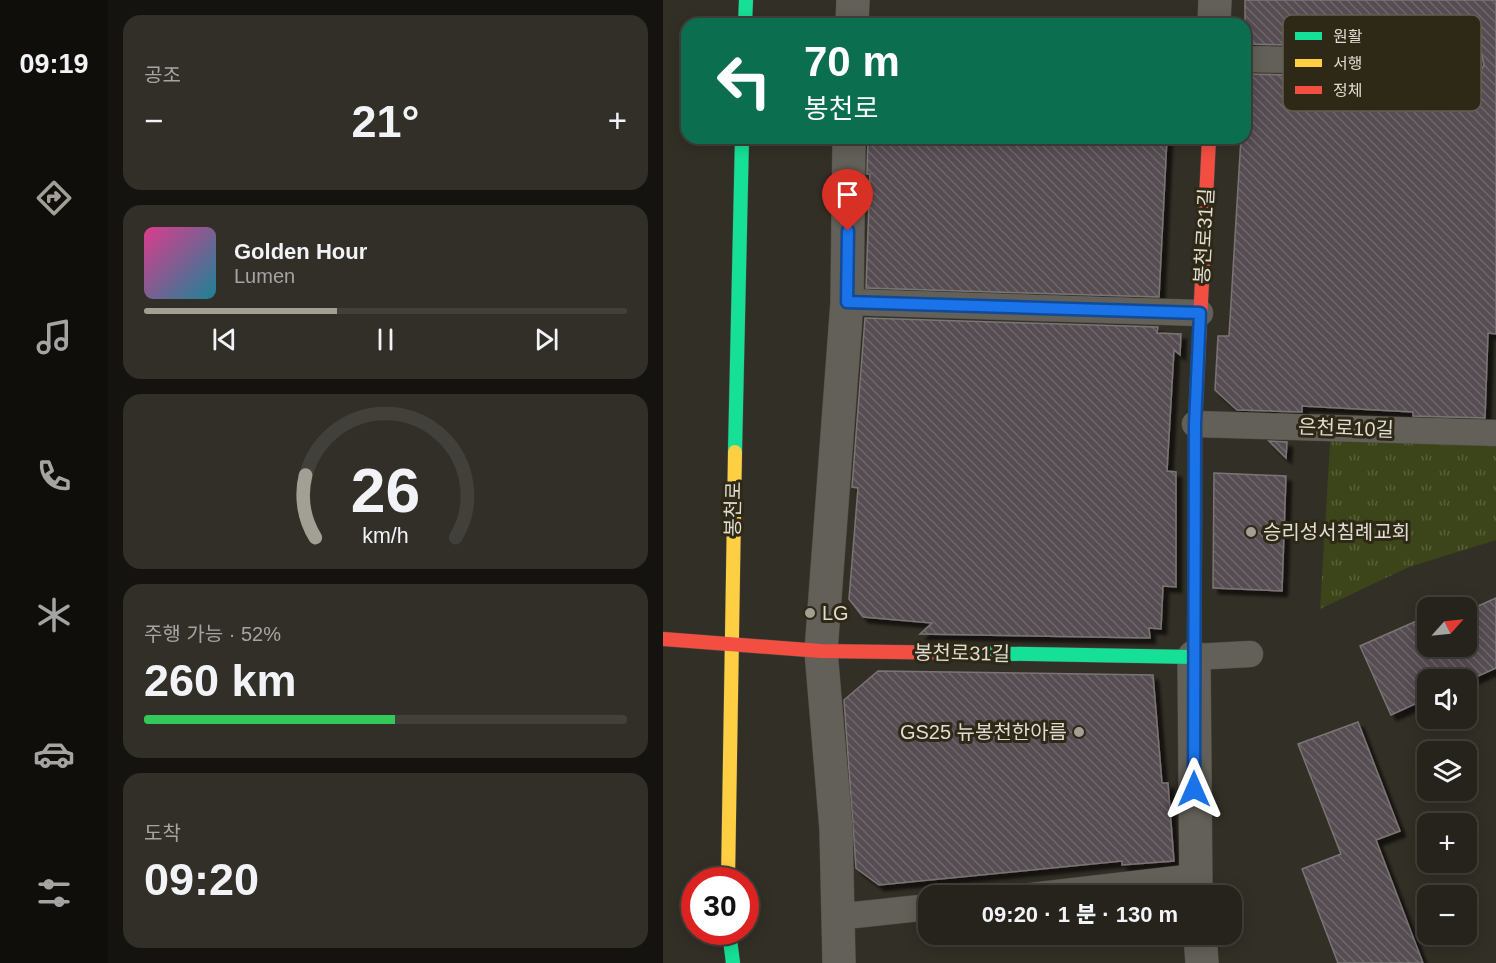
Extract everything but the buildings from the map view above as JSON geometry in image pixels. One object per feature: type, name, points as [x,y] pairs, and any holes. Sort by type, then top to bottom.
[{"type":"street","points":[[745,18],[746,0]]},
{"type":"street","points":[[852,18],[853,0]]},
{"type":"street","points":[[1214,18],[1215,0]]},
{"type":"street","name":"봉천로","points":[[728,867],[730,644],[742,144]]},
{"type":"street","points":[[839,963],[836,917],[836,829],[821,651],[847,302],[849,144]]},
{"type":"street","name":"봉천로31길","points":[[1196,885],[1195,424],[1209,144]]},
{"type":"street","name":"봉천로31길","points":[[663,639],[821,651],[1194,657]]},
{"type":"street","points":[[731,945],[733,963]]},
{"type":"street","points":[[1201,945],[1202,963]]},
{"type":"lane","points":[[1251,59],[1283,60]]},
{"type":"lane","points":[[847,302],[1200,313]]},
{"type":"lane","name":"은천로10길","points":[[1195,424],[1496,433]]},
{"type":"lane","points":[[1194,657],[1250,654]]},
{"type":"lane","points":[[836,917],[918,908]]},
{"type":"green space","points":[[1331,428],[1496,433],[1496,540],[1409,567],[1320,609]]},
{"type":"traffic: fast","points":[[745,18],[746,0]]},
{"type":"traffic: fast","points":[[735,452],[742,144]]},
{"type":"traffic: fast","points":[[967,653],[1194,657],[1195,519]]},
{"type":"traffic: fast","points":[[731,945],[733,963]]},
{"type":"traffic: slow","points":[[728,867],[735,452]]},
{"type":"traffic: jam","points":[[1195,519],[1195,424],[1209,144]]},
{"type":"traffic: jam","points":[[663,639],[821,651],[967,653]]},
{"type":"place","name":"승리성서침례교회","points":[[1251,532]]},
{"type":"place","name":"LG","points":[[810,613]]},
{"type":"place","name":"GS25 뉴봉천한아름","points":[[1079,732]]},
{"type":"route","points":[[848,231],[847,302],[1200,313],[1195,424],[1194,789]]}]
